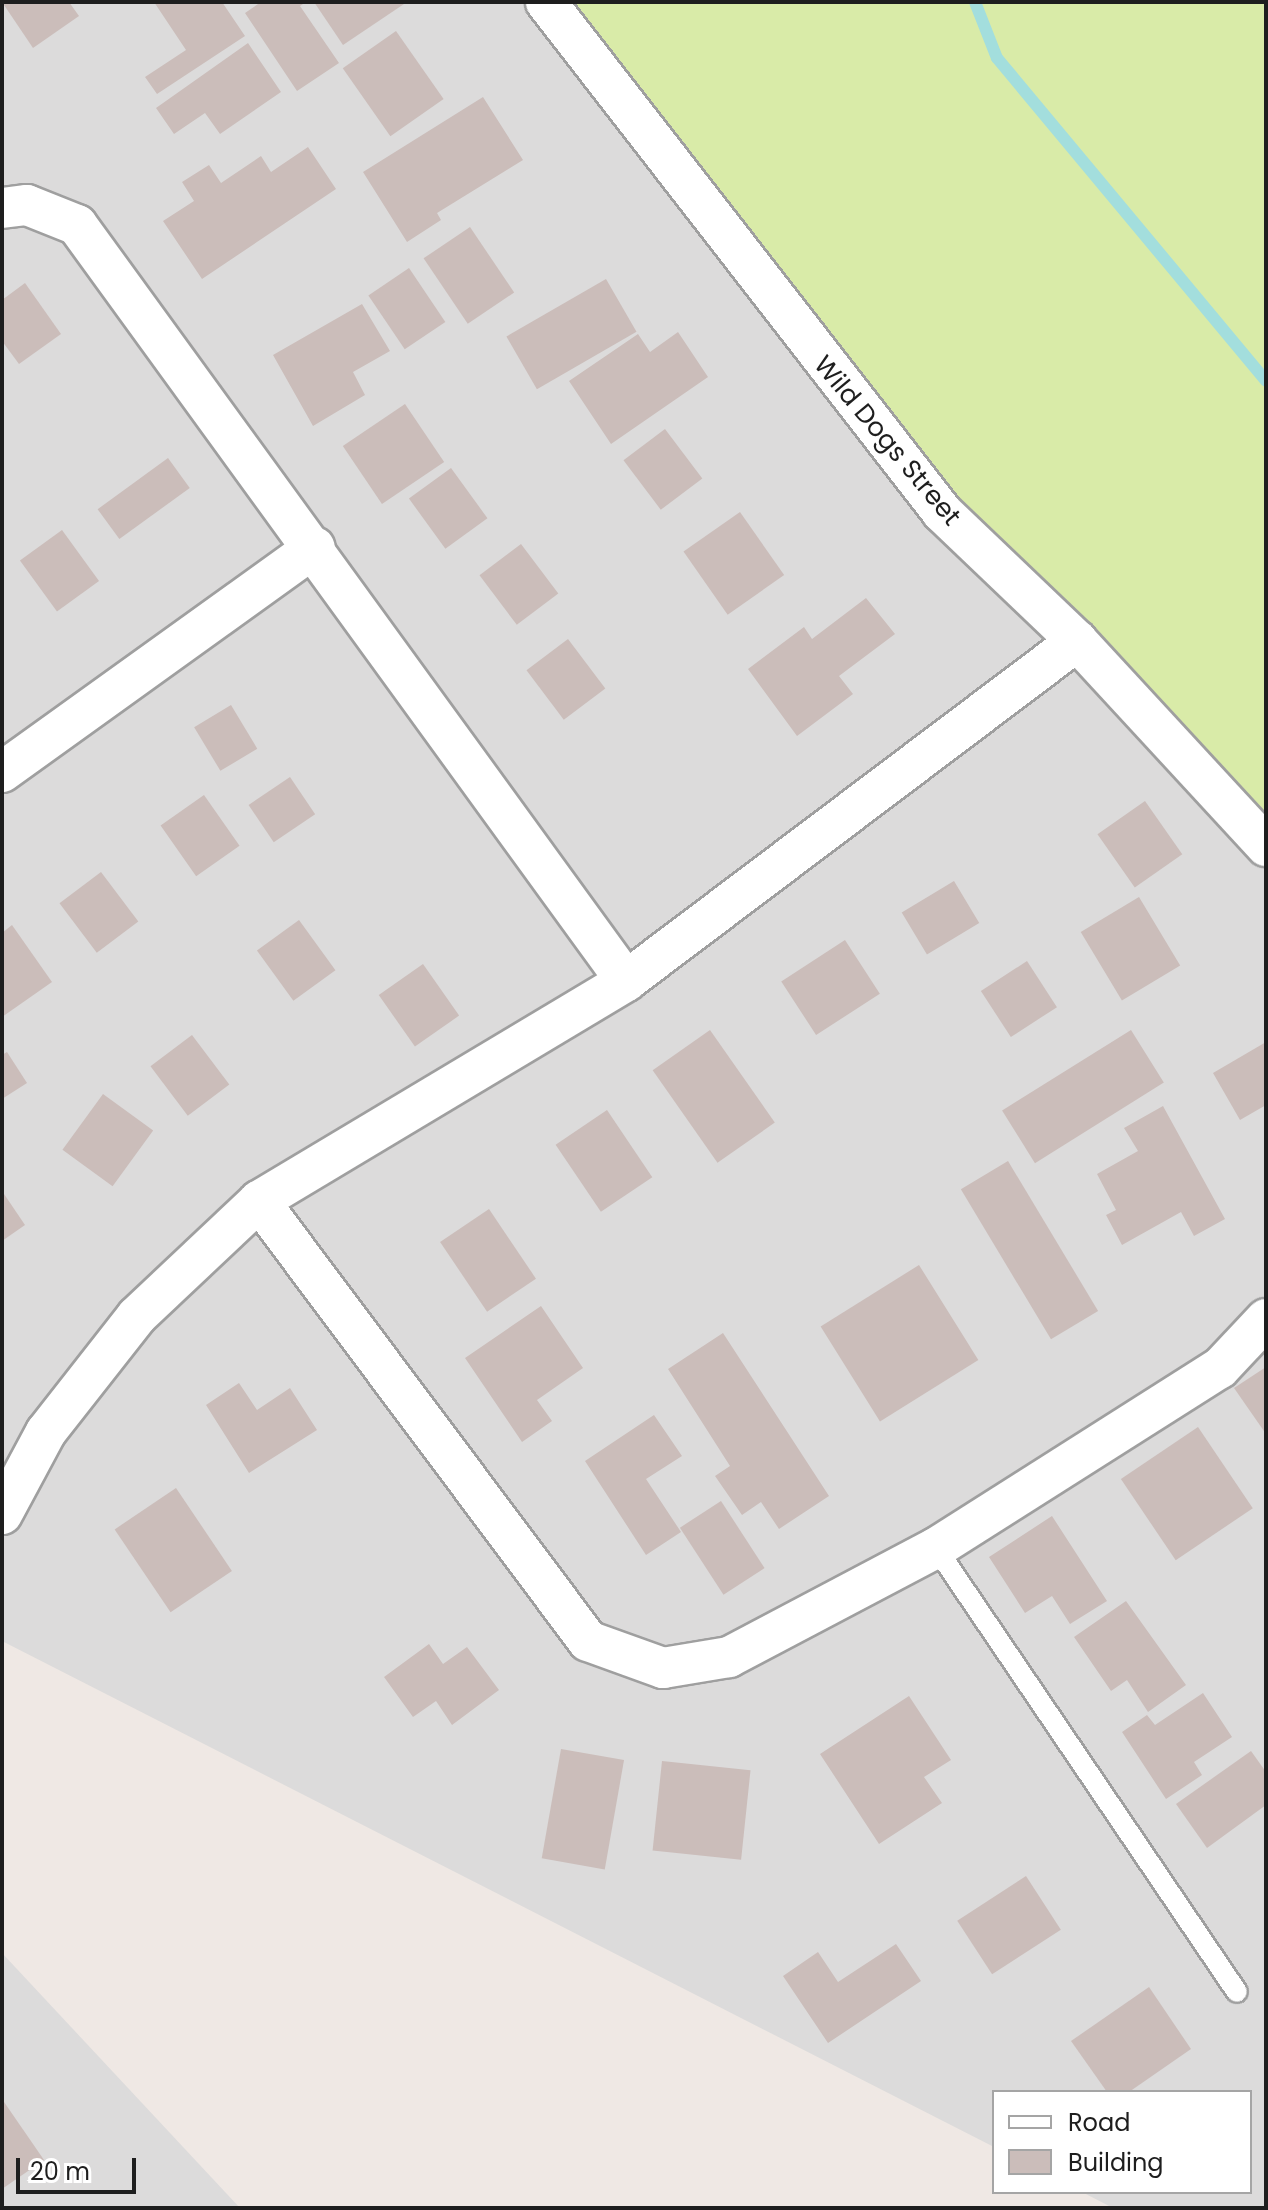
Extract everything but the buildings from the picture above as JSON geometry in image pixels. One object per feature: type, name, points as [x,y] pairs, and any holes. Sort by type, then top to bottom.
[{"type":"street","name":"Wild Dogs Street","points":[[546,2],[942,512],[1077,641],[1266,846]]},
{"type":"street","points":[[2,208],[27,205],[77,225],[315,547],[626,981]]},
{"type":"street","points":[[2,772],[315,547]]},
{"type":"street","points":[[2,1514],[46,1432],[137,1316],[259,1201],[626,981],[1077,641]]},
{"type":"street","points":[[259,1201],[588,1641],[663,1668],[729,1657],[936,1548],[1220,1368],[1266,1319]]},
{"type":"lane","points":[[936,1548],[1237,1992]]},
{"type":"shaded area","points":[[2,2],[546,2],[1266,846],[1266,2208],[1113,2208],[1086,2194],[1252,2194],[1252,2090],[992,2090],[992,2146],[2,1641]]},
{"type":"shaded area","points":[[2,1953],[240,2208],[2,2208]]},
{"type":"green space","points":[[546,2],[1266,2],[1266,846],[942,512]]},
{"type":"waterway","points":[[975,2],[997,58],[1266,381]]}]
